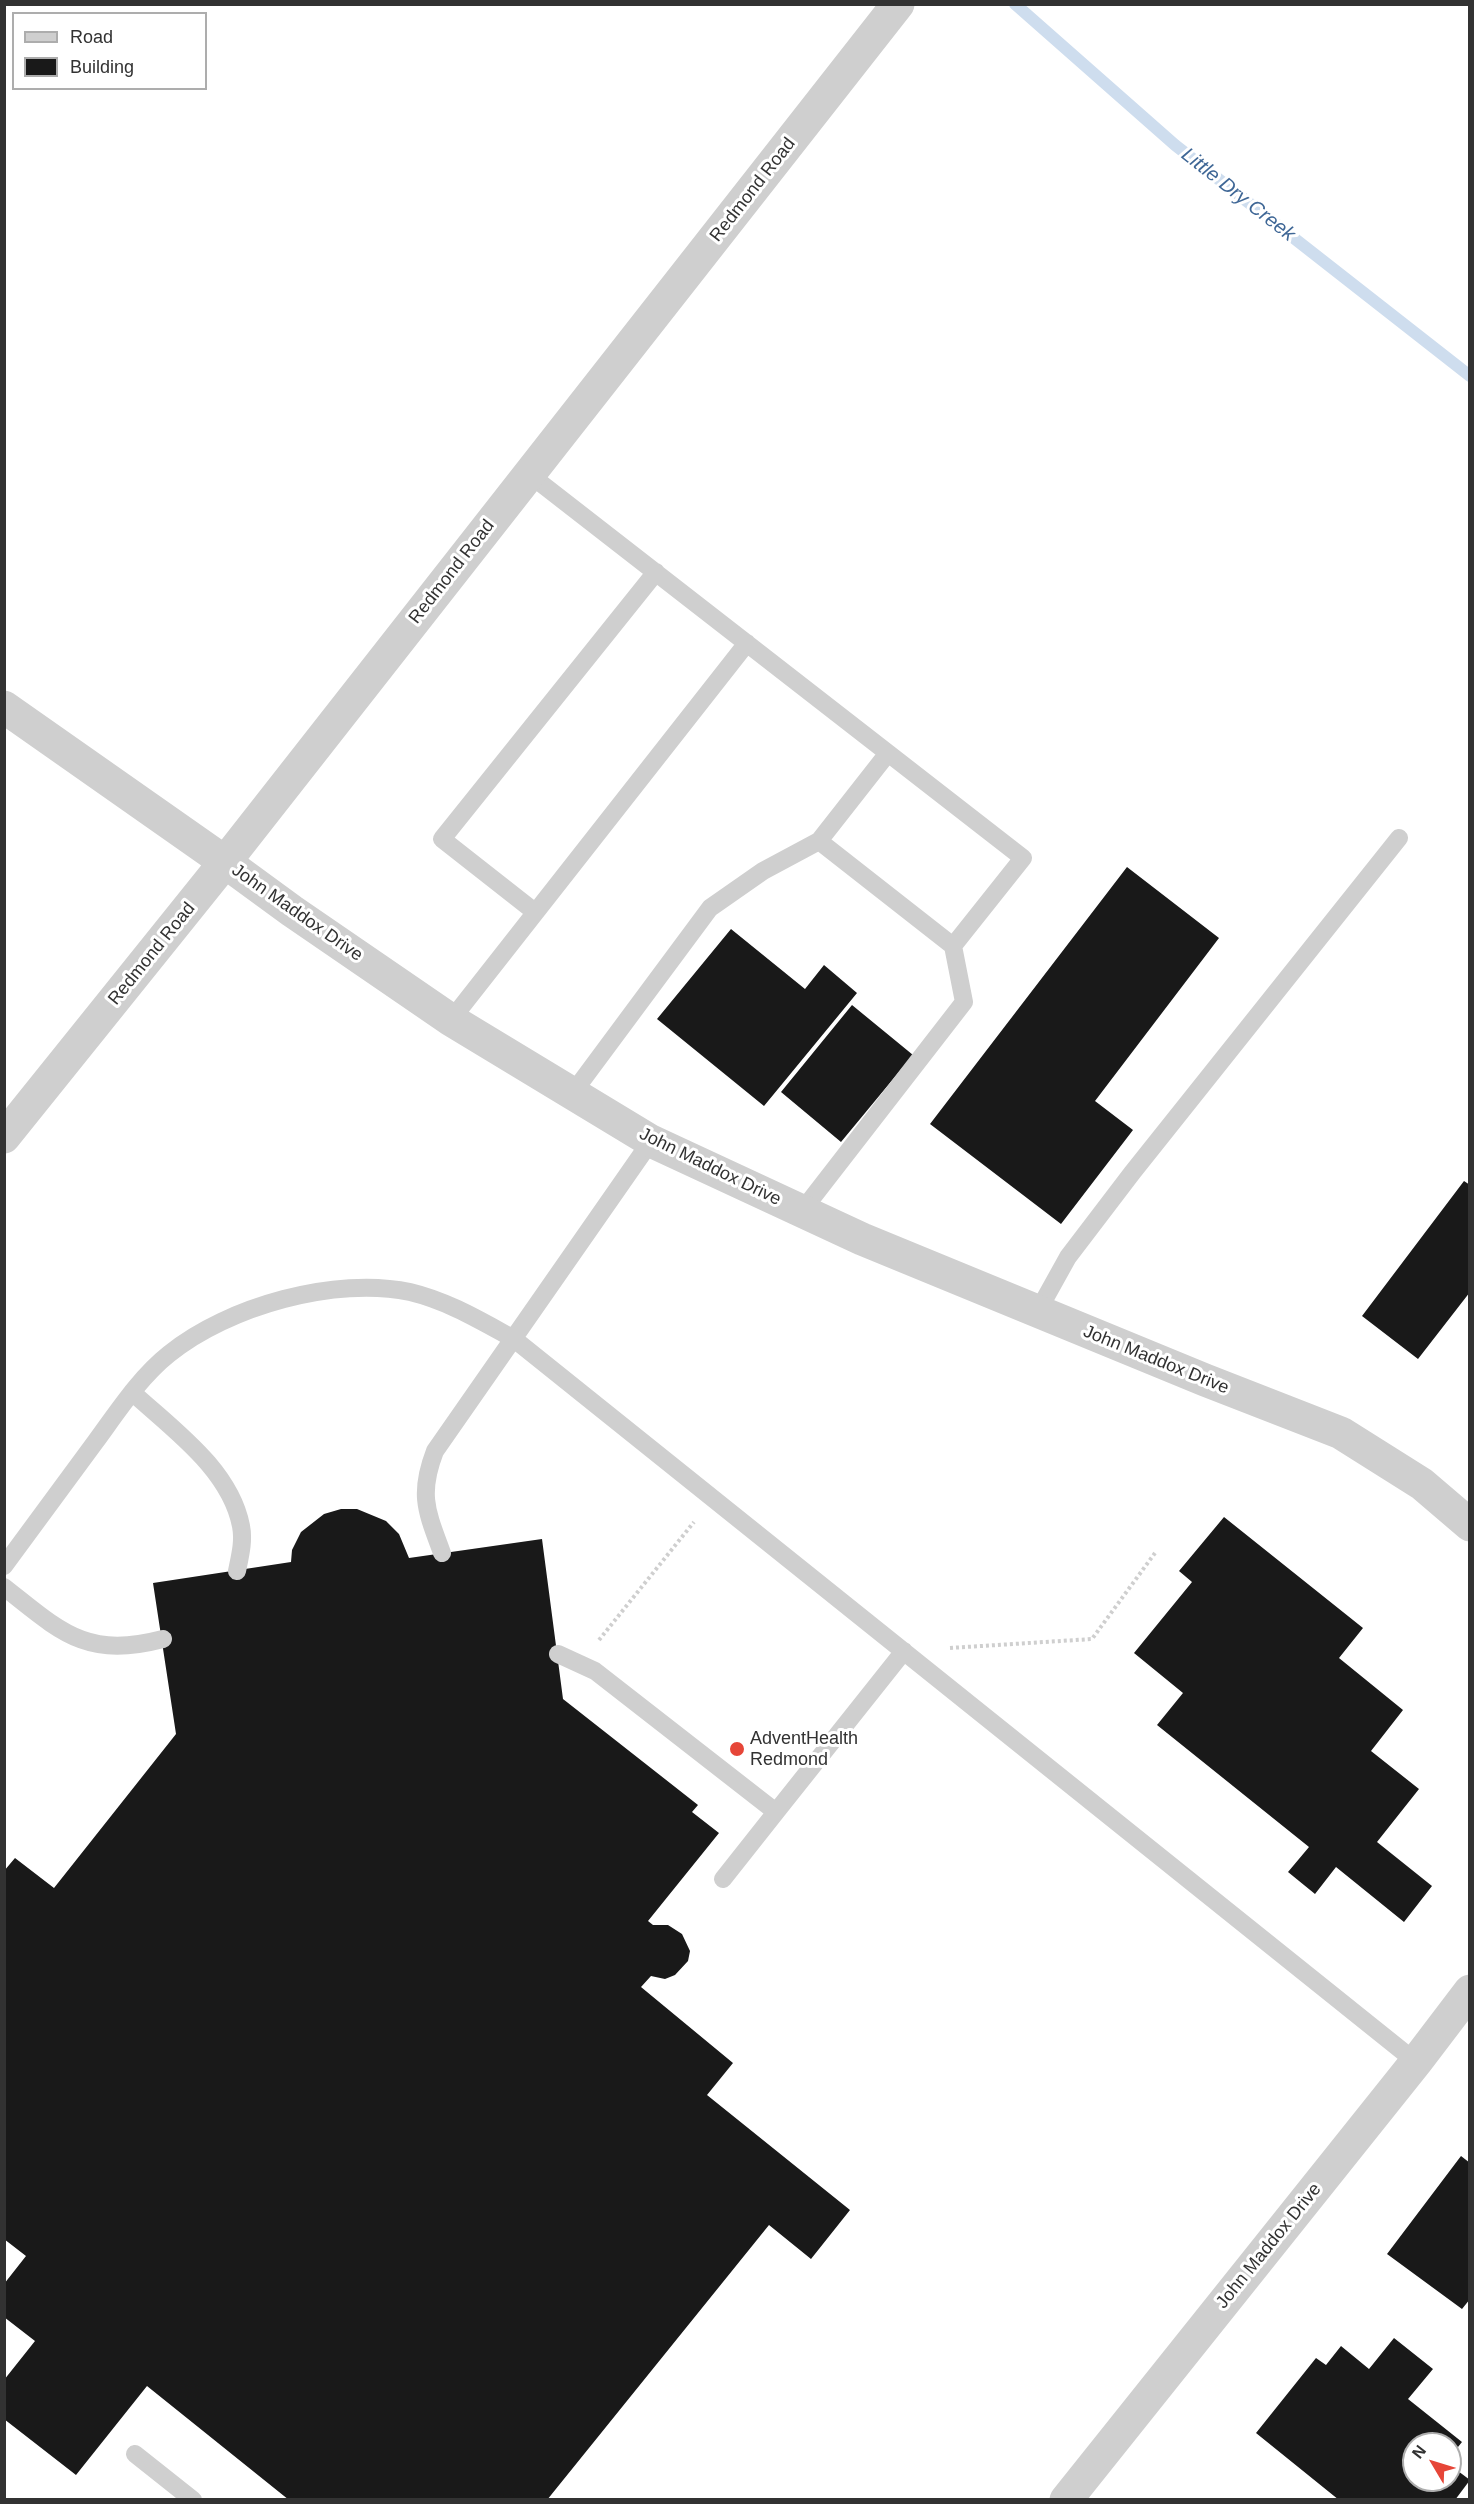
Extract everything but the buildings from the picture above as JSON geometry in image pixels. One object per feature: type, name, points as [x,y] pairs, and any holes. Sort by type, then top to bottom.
[{"type":"street","name":"Redmond Road","points":[[4,1137],[225,862],[898,4]]},
{"type":"street","name":"John Maddox Drive","points":[[4,707],[292,911],[451,1020],[651,1141],[862,1239],[1341,1433],[1422,1484],[1470,1525]]},
{"type":"street","name":"John Maddox Drive","points":[[1066,2499],[1416,2062],[1470,1991]]},
{"type":"lane","points":[[530,474],[1023,858],[953,946]]},
{"type":"lane","points":[[535,912],[442,839],[656,572]]},
{"type":"lane","points":[[451,1020],[747,644]]},
{"type":"lane","points":[[572,1094],[710,908],[763,871],[819,841],[888,753]]},
{"type":"lane","points":[[1038,1311],[1068,1257],[1399,838]]},
{"type":"lane","points":[[802,1211],[964,1002],[953,946],[819,841]]},
{"type":"lane","points":[[442,1553],[427,1511],[426,1473],[435,1451],[651,1141]]},
{"type":"lane","points":[[4,1566],[132,1392],[169,1354],[219,1323],[245,1309],[329,1292],[380,1288],[411,1293],[458,1309],[514,1339],[1416,2062]]},
{"type":"lane","points":[[132,1392],[201,1456],[231,1498],[241,1525],[243,1543],[237,1571]]},
{"type":"lane","points":[[4,1587],[53,1626],[77,1640],[105,1647],[139,1646],[163,1640]]},
{"type":"lane","points":[[723,1880],[904,1651]]},
{"type":"lane","points":[[558,1654],[596,1671],[776,1812]]},
{"type":"lane","points":[[135,2454],[193,2499]]},
{"type":"path","points":[[580,1665],[713,1498]]},
{"type":"path","points":[[904,1651],[1092,1639],[1155,1553]]},
{"type":"waterway","name":"Little Dry Creek","points":[[1015,4],[1175,145],[1470,376]]},
{"type":"place","name":"AdventHealth Redmond","points":[[737,1749]]}]
